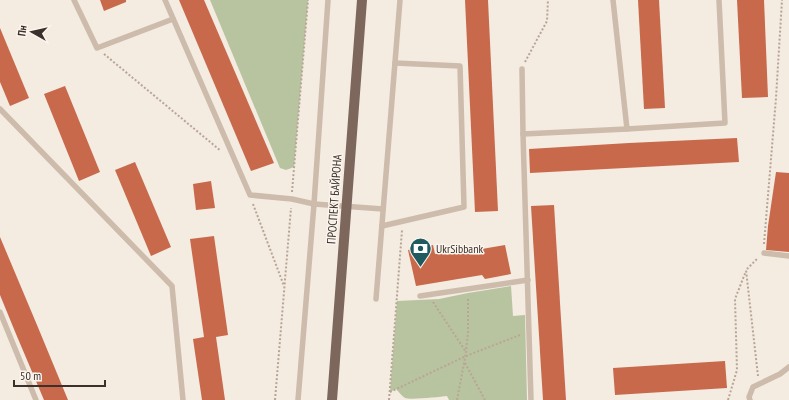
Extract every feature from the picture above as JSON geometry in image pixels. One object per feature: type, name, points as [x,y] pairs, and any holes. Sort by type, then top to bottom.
[{"type":"main road","name":"ПРОСПЕКТ БАЙРОНА","points":[[332,400],[362,0]]},
{"type":"lane","points":[[74,0],[97,48],[173,19]]},
{"type":"lane","points":[[165,0],[250,195],[292,199],[314,204],[384,209]]},
{"type":"lane","points":[[298,400],[314,204],[328,0]]},
{"type":"lane","points":[[376,300],[400,0]]},
{"type":"lane","points":[[613,0],[627,129]]},
{"type":"lane","points":[[524,134],[726,123],[719,0]]},
{"type":"lane","points":[[382,226],[464,207],[460,66],[395,63]]},
{"type":"lane","points":[[522,69],[531,400]]},
{"type":"lane","points":[[0,109],[172,286],[183,400]]},
{"type":"lane","points":[[764,253],[789,256]]},
{"type":"lane","points":[[420,296],[528,280]]},
{"type":"lane","points":[[0,312],[36,400]]},
{"type":"lane","points":[[750,400],[749,397],[753,387],[780,374],[789,367]]},
{"type":"path","points":[[274,400],[308,0]]},
{"type":"path","points":[[522,69],[547,20],[548,0]]},
{"type":"path","points":[[728,400],[737,370],[735,299],[746,270],[764,253],[782,0]]},
{"type":"path","points":[[97,48],[236,163]]},
{"type":"path","points":[[250,195],[284,287]]},
{"type":"path","points":[[389,400],[403,221]]},
{"type":"path","points":[[746,270],[759,384]]},
{"type":"path","points":[[457,400],[466,356],[468,332],[468,289]]},
{"type":"path","points":[[428,295],[466,353]]},
{"type":"path","points":[[390,392],[466,356],[529,331]]},
{"type":"path","points":[[465,362],[484,400]]},
{"type":"green space","points":[[210,0],[308,0],[294,167],[286,170],[280,168]]},
{"type":"green space","points":[[511,286],[513,316],[525,315],[527,400],[449,400],[447,396],[408,399],[396,389],[390,392],[397,301],[439,299]]},
{"type":"building","points":[[100,0],[126,0],[126,2],[104,11]]},
{"type":"building","points":[[179,0],[204,0],[274,163],[251,171]]},
{"type":"building","points":[[465,0],[488,0],[498,211],[475,212]]},
{"type":"building","points":[[638,0],[659,0],[665,108],[644,109]]},
{"type":"building","points":[[737,0],[764,0],[768,97],[742,98]]},
{"type":"building","points":[[0,28],[29,98],[10,106],[0,82]]},
{"type":"building","points":[[65,86],[100,172],[79,181],[44,94]]},
{"type":"building","points":[[737,138],[739,162],[530,173],[529,149]]},
{"type":"building","points":[[135,162],[171,247],[151,256],[115,170]]},
{"type":"building","points":[[776,172],[789,173],[789,252],[766,250]]},
{"type":"building","points":[[211,181],[215,208],[196,210],[193,184]]},
{"type":"building","points":[[554,205],[566,400],[543,400],[531,206]]},
{"type":"building","points":[[214,236],[228,335],[216,337],[225,400],[202,400],[193,339],[204,337],[190,239]]},
{"type":"building","points":[[0,237],[68,400],[44,400],[16,334],[0,295]]},
{"type":"building","points":[[433,245],[435,254],[475,246],[476,250],[505,245],[511,274],[485,279],[482,275],[416,286],[408,250]]},
{"type":"building","points":[[725,361],[727,388],[615,395],[613,368]]},
{"type":"place","name":"UkrSibbank","points":[[421,268]]}]
